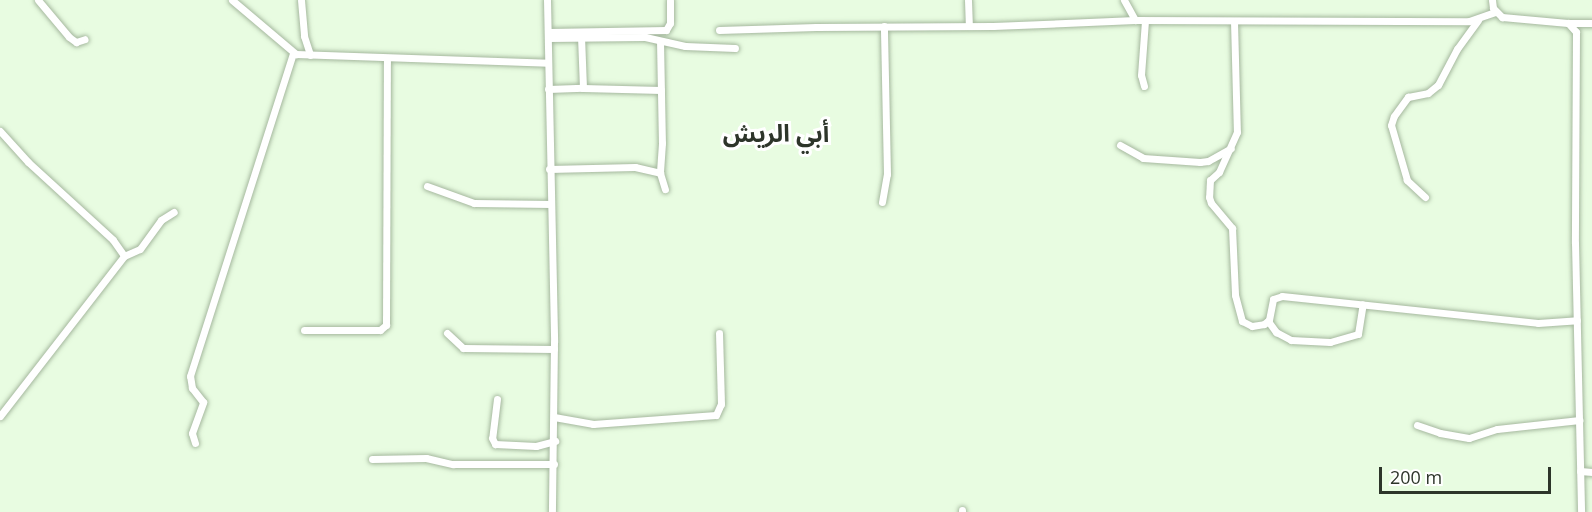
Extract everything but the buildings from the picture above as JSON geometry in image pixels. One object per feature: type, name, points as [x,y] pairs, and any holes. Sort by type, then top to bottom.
[{"type":"street","points":[[38,0],[69,37],[76,42],[85,39]]},
{"type":"street","points":[[301,0],[304,36],[310,55]]},
{"type":"street","points":[[548,0],[555,441],[552,512]]},
{"type":"street","points":[[548,35],[666,30],[669,27],[670,0]]},
{"type":"street","points":[[968,0],[969,25]]},
{"type":"street","points":[[1124,0],[1135,20]]},
{"type":"street","points":[[1492,0],[1495,12],[1505,18],[1592,24]]},
{"type":"street","points":[[238,2],[293,53],[387,59],[548,63]]},
{"type":"street","points":[[719,30],[1135,20],[1478,20],[1495,12]]},
{"type":"street","points":[[1425,197],[1407,180],[1391,125],[1394,116],[1408,97],[1428,93],[1438,86],[1457,49],[1478,20]]},
{"type":"street","points":[[1144,86],[1141,75],[1145,21]]},
{"type":"street","points":[[1234,21],[1238,120],[1236,138],[1219,172],[1210,180],[1209,197],[1211,203],[1232,228],[1235,295],[1240,318],[1252,326],[1268,321]]},
{"type":"street","points":[[1569,23],[1576,34],[1575,190],[1581,512]]},
{"type":"street","points":[[882,202],[887,174],[884,26]]},
{"type":"street","points":[[548,35],[632,36],[685,46],[735,48]]},
{"type":"street","points":[[581,37],[583,88]]},
{"type":"street","points":[[660,41],[660,173],[665,189]]},
{"type":"street","points":[[195,443],[192,433],[203,402],[192,388],[190,376],[293,53]]},
{"type":"street","points":[[304,330],[380,330],[386,325],[387,59]]},
{"type":"street","points":[[548,89],[661,90]]},
{"type":"street","points":[[0,131],[28,162],[113,240],[124,256]]},
{"type":"street","points":[[1119,145],[1143,158],[1200,162],[1208,161],[1231,148]]},
{"type":"street","points":[[549,169],[627,166],[660,173]]},
{"type":"street","points":[[427,186],[474,203],[551,204]]},
{"type":"street","points":[[0,416],[124,256],[140,249],[161,220],[174,212]]},
{"type":"street","points":[[1363,304],[1358,334],[1330,342],[1291,340],[1281,336],[1268,321],[1271,302],[1278,296],[1363,304],[1538,323],[1577,320]]},
{"type":"street","points":[[447,333],[463,348],[554,349]]},
{"type":"street","points":[[554,417],[593,424],[716,415],[721,404],[719,333]]},
{"type":"street","points":[[496,399],[492,438],[495,444],[536,446],[555,441]]},
{"type":"street","points":[[1417,424],[1440,433],[1469,438],[1497,429],[1580,420]]},
{"type":"street","points":[[372,459],[426,458],[453,464],[554,464]]},
{"type":"street","points":[[1580,471],[1592,472]]},
{"type":"district","name":"أبي الريش","points":[[776,133]]}]
